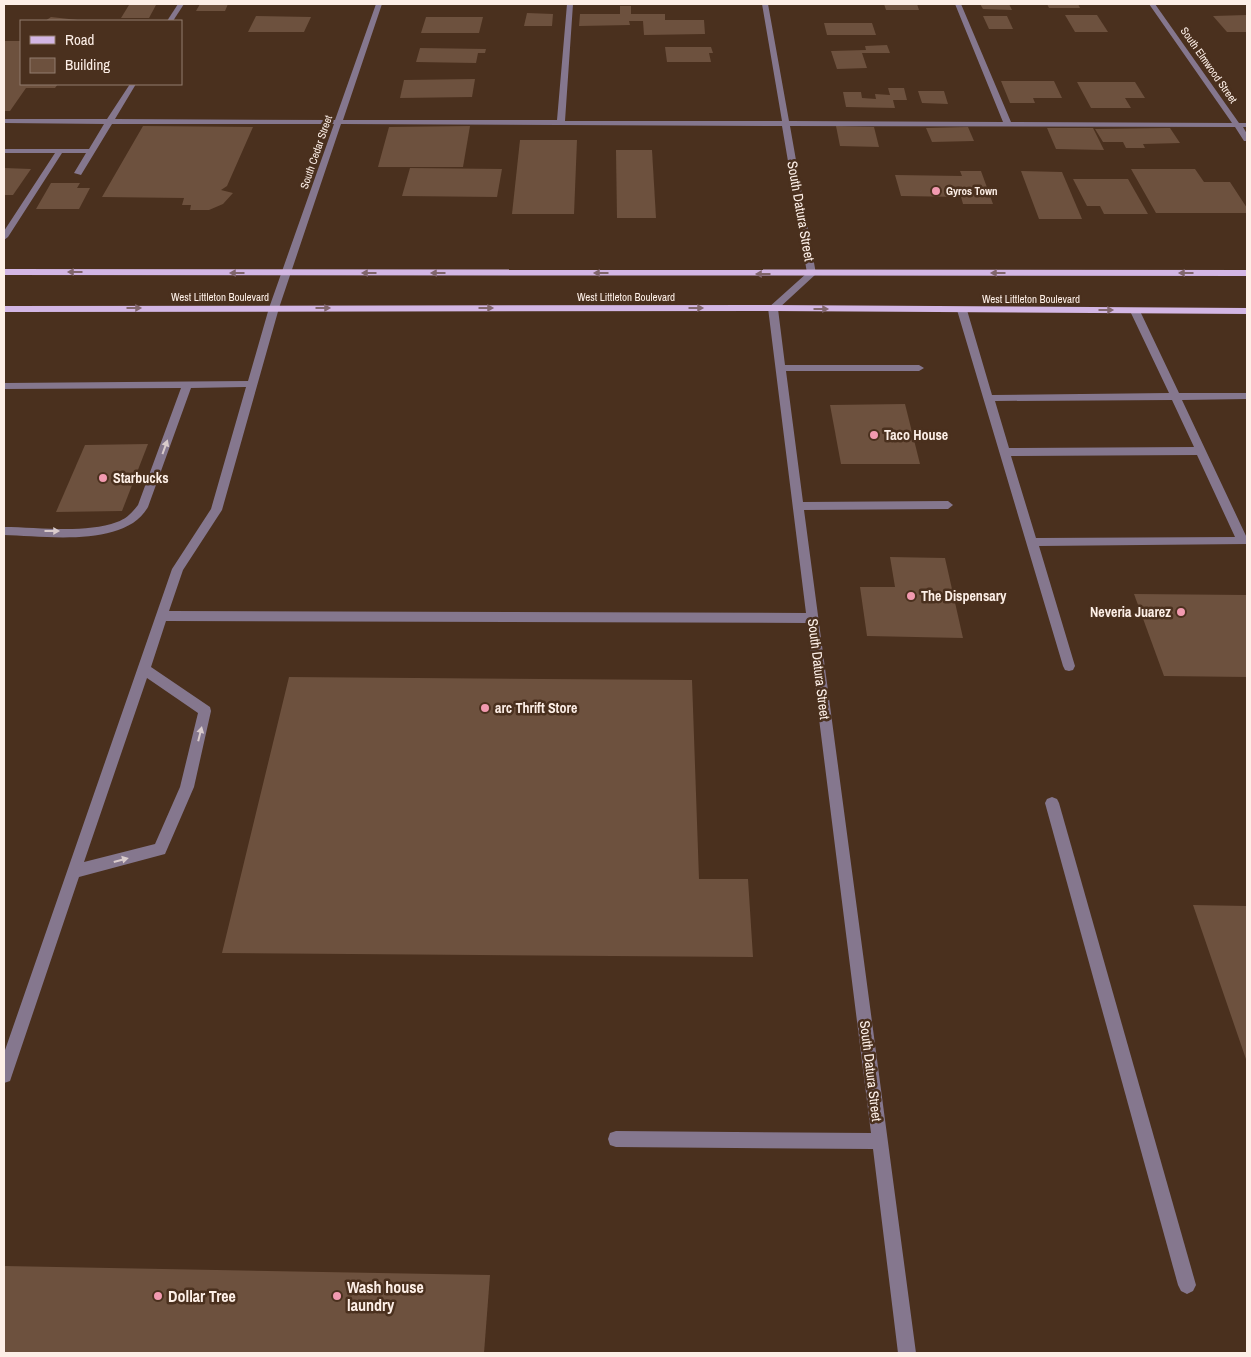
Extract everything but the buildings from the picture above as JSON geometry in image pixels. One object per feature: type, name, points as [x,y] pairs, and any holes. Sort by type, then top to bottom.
[{"type":"main road","name":"West Littleton Boulevard","points":[[4,272],[1247,273]]},
{"type":"main road","name":"West Littleton Boulevard","points":[[4,309],[773,308],[1247,311]]},
{"type":"street","points":[[171,20],[180,4]]},
{"type":"street","name":"South Cedar Street","points":[[4,1075],[178,569],[216,510],[274,308],[379,4]]},
{"type":"street","points":[[561,122],[570,4]]},
{"type":"street","name":"South Datura Street","points":[[765,4],[812,274],[773,308],[907,1353]]},
{"type":"street","points":[[958,4],[1008,124]]},
{"type":"street","name":"South Elmwood Street","points":[[1152,4],[1247,139]]},
{"type":"street","points":[[78,173],[131,85]]},
{"type":"street","points":[[4,121],[1247,125]]},
{"type":"street","points":[[4,151],[91,151]]},
{"type":"street","points":[[4,237],[60,151]]},
{"type":"street","points":[[962,310],[1069,666]]},
{"type":"street","points":[[1032,542],[1243,541],[1135,311]]},
{"type":"street","points":[[780,368],[919,368]]},
{"type":"street","points":[[4,386],[253,384]]},
{"type":"street","points":[[4,531],[97,530],[117,527],[136,517],[143,507],[188,385]]},
{"type":"street","points":[[989,398],[1247,396]]},
{"type":"street","points":[[1005,452],[1201,451]]},
{"type":"street","points":[[798,506],[948,505]]},
{"type":"street","points":[[162,616],[812,618]]},
{"type":"street","points":[[74,872],[160,849],[187,787],[205,711],[144,669]]},
{"type":"street","points":[[1052,803],[1187,1286]]},
{"type":"street","points":[[616,1139],[880,1141]]},
{"type":"place","name":"Gyros Town","points":[[936,191]]},
{"type":"place","name":"Taco House","points":[[874,435]]},
{"type":"place","name":"Starbucks","points":[[103,478]]},
{"type":"place","name":"The Dispensary","points":[[911,596]]},
{"type":"place","name":"Neveria Juarez","points":[[1181,612]]},
{"type":"place","name":"arc Thrift Store","points":[[485,708]]},
{"type":"place","name":"Dollar Tree","points":[[158,1296]]},
{"type":"place","name":"Wash house laundry","points":[[337,1296]]}]
